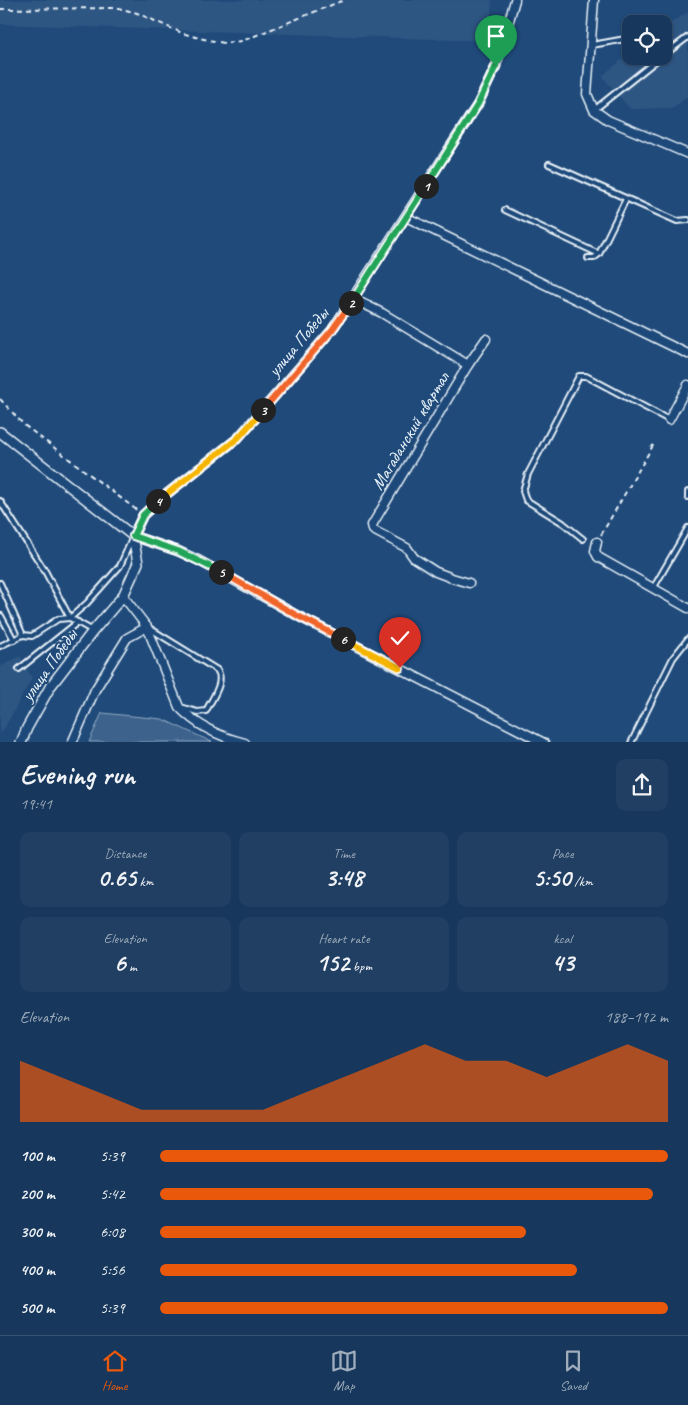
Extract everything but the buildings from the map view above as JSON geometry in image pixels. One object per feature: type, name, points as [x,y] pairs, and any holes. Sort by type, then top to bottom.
[{"type":"street","name":"улица Победы","points":[[21,742],[50,687],[93,631],[123,596],[138,563],[133,536],[143,515],[164,496],[238,438],[332,330],[354,299],[478,104],[496,66],[515,0]]},
{"type":"street","points":[[594,0],[587,94],[594,110],[608,120],[688,154]]},
{"type":"street","points":[[406,217],[688,354]]},
{"type":"street","name":"Магаданский квартал","points":[[354,299],[382,313],[468,364],[372,525],[373,530],[407,548],[414,558],[424,565],[452,578],[469,583]]},
{"type":"street","points":[[468,364],[486,339]]},
{"type":"street","points":[[669,420],[688,385]]},
{"type":"street","points":[[0,432],[133,536],[178,551],[198,560],[298,616],[544,742]]},
{"type":"street","points":[[597,542],[596,551],[598,557],[688,608]]},
{"type":"street","points":[[123,596],[147,627],[180,707],[188,717],[210,730],[245,742]]},
{"type":"street","points":[[72,742],[95,690],[127,638],[147,627]]},
{"type":"lane","points":[[672,49],[688,37]]},
{"type":"lane","points":[[591,45],[622,40]]},
{"type":"lane","points":[[594,110],[652,65]]},
{"type":"lane","points":[[548,164],[677,221],[688,220]]},
{"type":"lane","points":[[588,258],[594,258],[599,254],[626,198]]},
{"type":"lane","points":[[505,210],[599,254]]},
{"type":"lane","points":[[584,539],[557,519],[526,500],[523,491],[528,474],[579,376],[586,376],[669,420]]},
{"type":"lane","points":[[688,492],[688,497]]},
{"type":"lane","points":[[0,501],[45,571],[70,618]]},
{"type":"lane","points":[[654,588],[688,528]]},
{"type":"lane","points":[[70,618],[87,603],[120,566],[133,536]]},
{"type":"lane","points":[[0,584],[23,635]]},
{"type":"lane","points":[[0,616],[14,640]]},
{"type":"lane","points":[[0,646],[23,635],[32,636],[58,619],[70,618],[93,631]]},
{"type":"lane","points":[[19,669],[78,622]]},
{"type":"lane","points":[[147,627],[217,670],[220,674],[221,680],[206,711],[197,712],[180,707]]},
{"type":"lane","points":[[631,742],[673,658],[688,639]]},
{"type":"path","points":[[0,9],[118,8],[136,13],[182,33],[199,38],[233,43],[344,0]]},
{"type":"path","points":[[0,399],[24,425],[143,515]]},
{"type":"path","points":[[597,542],[655,442]]},
{"type":"shaded area","points":[[0,0],[492,0],[489,41],[0,24]]},
{"type":"shaded area","points":[[688,12],[688,96],[673,108],[630,109],[602,76],[622,59],[622,65],[672,65],[672,22]]},
{"type":"shaded area","points":[[20,656],[32,678],[0,736],[0,667]]},
{"type":"shaded area","points":[[102,713],[162,719],[212,742],[89,742]]},
{"type":"route","points":[[400,668],[298,616],[198,560],[178,551],[133,536],[143,515],[164,496],[238,438],[332,330],[354,299],[478,104],[496,66]]}]
